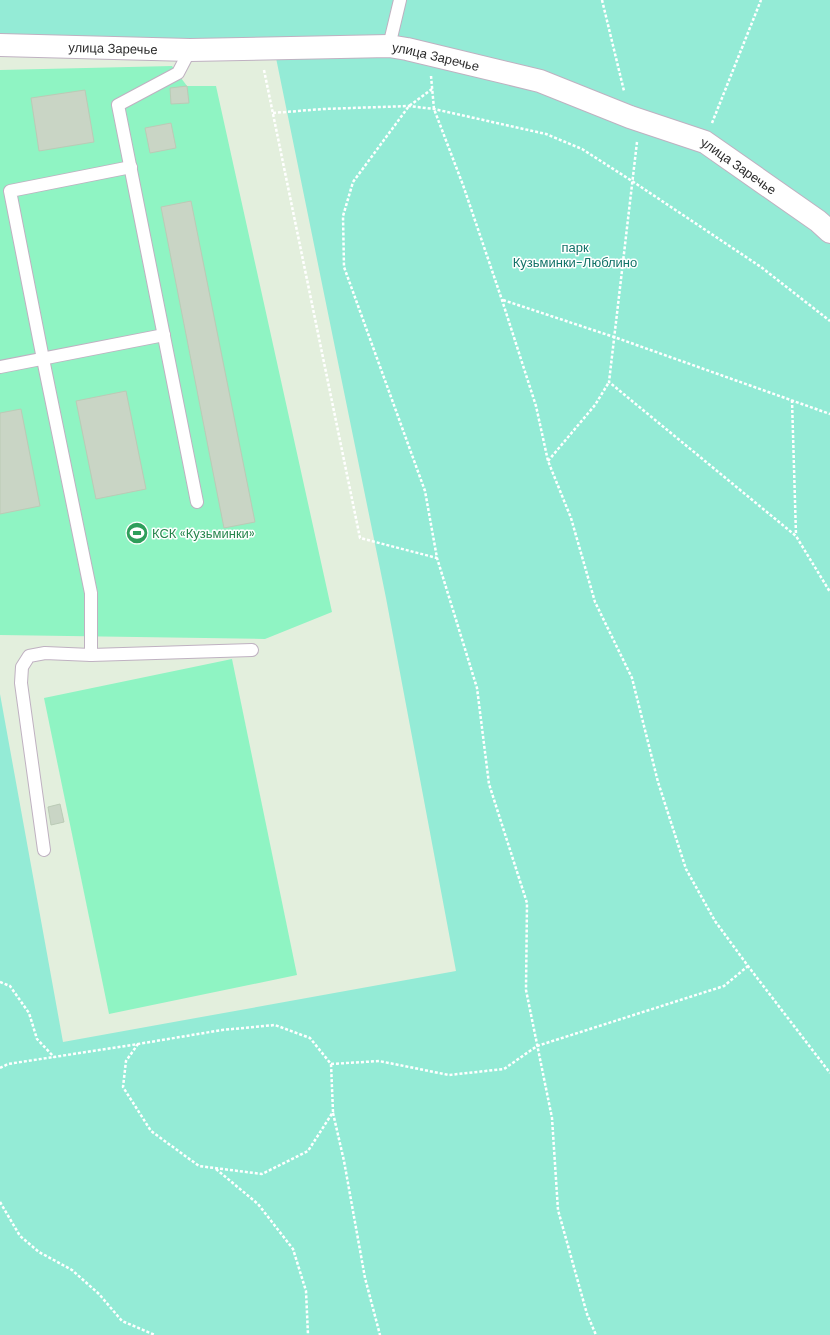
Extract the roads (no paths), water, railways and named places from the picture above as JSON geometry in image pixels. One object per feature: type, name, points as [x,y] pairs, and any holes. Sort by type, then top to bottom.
[{"type":"street","name":"улица Заречье","points":[[0,45],[190,50],[389,46],[407,49],[540,81],[635,118],[705,142],[818,221],[830,232]]},
{"type":"lane","points":[[389,46],[400,0]]},
{"type":"lane","points":[[190,50],[178,73],[118,105],[197,502]]},
{"type":"lane","points":[[91,655],[91,593],[10,191],[131,167]]},
{"type":"lane","points":[[0,367],[164,335]]},
{"type":"lane","points":[[44,850],[20,683],[22,667],[29,656],[45,653],[91,655],[252,650]]},
{"type":"place","name":"КСК «Кузьминки»","points":[[137,533]]},
{"type":"park label","name":"парк Кузьминки-Люблино","points":[[575,254]]}]
